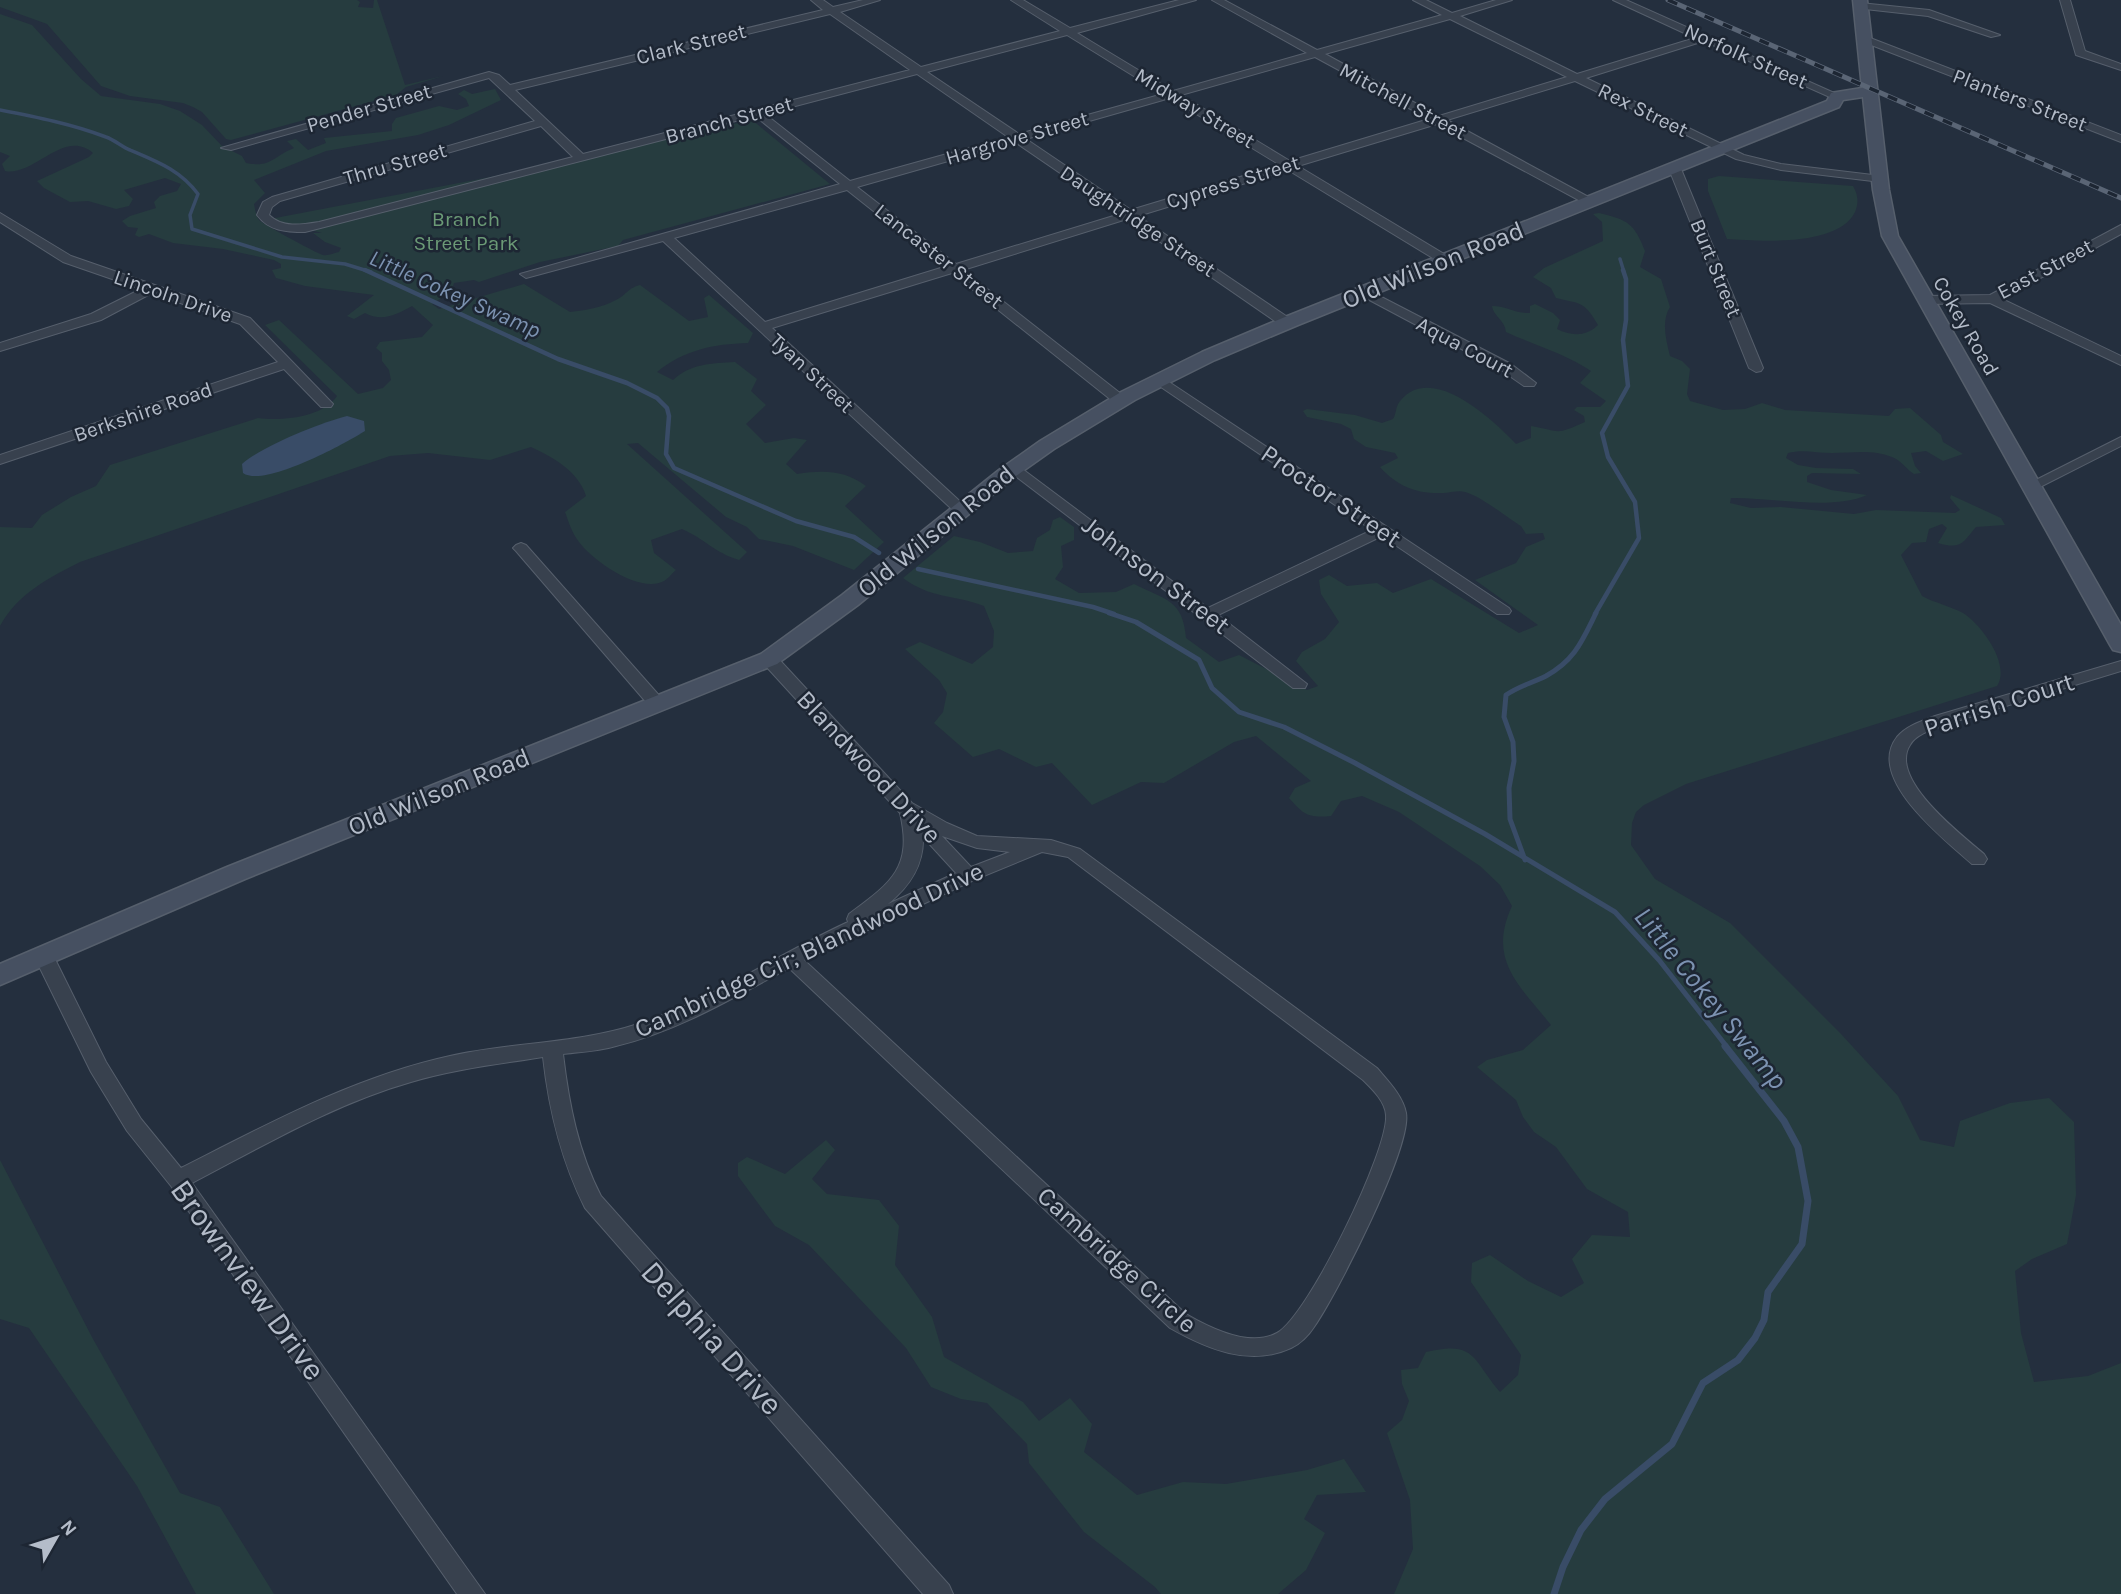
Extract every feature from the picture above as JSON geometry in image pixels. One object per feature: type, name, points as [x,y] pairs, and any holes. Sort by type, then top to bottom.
[{"type":"street","name":"Daughtridge Street","points":[[816,0],[1287,323]]},
{"type":"street","name":"Clark Street","points":[[508,89],[875,0]]},
{"type":"street","name":"Midway Street","points":[[1016,0],[1445,260]]},
{"type":"street","name":"Branch Street","points":[[266,221],[290,228],[319,226],[1191,0]]},
{"type":"street","name":"Mitchell Street","points":[[1217,0],[1590,202]]},
{"type":"street","name":"Rex Street","points":[[1418,0],[1722,148],[1767,165],[1881,179]]},
{"type":"street","name":"Hargrove Street","points":[[526,274],[1507,0]]},
{"type":"street","name":"Norfolk Street","points":[[1618,0],[1836,96]]},
{"type":"street","points":[[2065,0],[2080,53],[2121,67]]},
{"type":"street","points":[[1860,3],[1944,16],[1995,35]]},
{"type":"street","name":"Cokey Road","points":[[1860,3],[1869,92],[1890,236],[2121,645]]},
{"type":"street","name":"Cypress Street","points":[[763,327],[1704,38]]},
{"type":"street","name":"Planters Street","points":[[1865,45],[1919,60],[2121,139]]},
{"type":"street","name":"Pender Street","points":[[227,148],[480,76],[495,77],[508,89]]},
{"type":"street","points":[[508,89],[581,158]]},
{"type":"street","name":"Old Wilson Road","points":[[0,975],[249,868],[769,659],[838,610],[1012,468],[1120,400],[1287,323],[1834,104],[1836,96],[1869,92]]},
{"type":"street","name":"Lancaster Street","points":[[757,113],[1120,400]]},
{"type":"street","name":"Thru Street","points":[[266,221],[263,215],[270,201],[542,122]]},
{"type":"street","name":"Burt Street","points":[[1675,169],[1756,368]]},
{"type":"street","name":"Lincoln Drive","points":[[0,217],[16,232],[56,254],[245,321],[326,404]]},
{"type":"street","name":"East Street","points":[[1924,300],[1992,299],[2121,229]]},
{"type":"street","name":"Tyan Street","points":[[665,237],[960,509]]},
{"type":"street","points":[[0,347],[96,317],[150,289]]},
{"type":"street","name":"Aqua Court","points":[[1364,292],[1529,383]]},
{"type":"street","points":[[1992,299],[2121,361]]},
{"type":"street","name":"Berkshire Road","points":[[0,460],[286,364]]},
{"type":"street","name":"Proctor Street","points":[[1160,380],[1503,611]]},
{"type":"street","points":[[2031,486],[2121,441]]},
{"type":"street","name":"Johnson Street","points":[[1012,468],[1299,684]]},
{"type":"street","points":[[1208,614],[1382,530]]},
{"type":"street","points":[[521,548],[658,705]]},
{"type":"street","name":"Blandwood Drive","points":[[769,659],[968,875]]},
{"type":"street","name":"Parrish Court","points":[[1978,859],[1919,804],[1906,788],[1898,762],[1899,747],[1904,740],[1923,727],[1941,720],[2121,666]]},
{"type":"street","points":[[827,940],[892,890],[911,868],[916,840],[907,808]]},
{"type":"street","name":"Cambridge Circle","points":[[792,960],[1178,1321],[1203,1336],[1236,1344],[1265,1347],[1287,1339],[1306,1321],[1385,1165],[1395,1138],[1396,1115],[1388,1093],[1370,1074],[1074,853],[1059,846],[977,843],[943,829],[907,808]]},
{"type":"street","name":"Cambridge Cir; Blandwood Drive","points":[[178,1181],[288,1121],[364,1089],[452,1063],[615,1039],[649,1028],[695,1009],[827,940],[968,875],[1044,847]]},
{"type":"street","name":"Brownview Drive","points":[[44,956],[98,1066],[134,1125],[178,1181],[472,1594]]},
{"type":"street","name":"Delphia Drive","points":[[552,1047],[565,1135],[576,1170],[593,1202],[940,1594]]},
{"type":"green space","points":[[0,0],[357,0],[360,2],[358,7],[373,8],[374,0],[377,0],[405,85],[443,76],[406,87],[396,95],[231,140],[226,139],[202,112],[193,107],[183,103],[130,96],[101,86],[47,24],[0,7]]},
{"type":"green space","name":"Branch Street Park","points":[[0,14],[32,25],[81,79],[101,96],[160,104],[180,111],[202,125],[222,146],[242,156],[246,163],[261,164],[271,161],[294,148],[287,141],[296,139],[308,150],[326,143],[324,138],[392,131],[396,118],[439,106],[457,110],[469,106],[466,99],[458,94],[464,90],[472,94],[495,89],[501,100],[449,125],[418,135],[326,151],[254,180],[265,193],[254,204],[259,220],[323,255],[339,252],[341,248],[325,242],[313,233],[322,233],[270,219],[595,157],[628,147],[752,120],[830,184],[623,240],[618,246],[540,262],[479,282],[474,280],[454,283],[451,292],[432,304],[439,309],[524,284],[570,312],[605,305],[640,285],[689,321],[708,317],[704,298],[709,295],[753,333],[748,343],[723,345],[688,353],[657,372],[673,380],[694,368],[735,362],[757,379],[751,391],[766,405],[746,424],[765,443],[794,438],[807,440],[786,464],[797,474],[833,472],[866,486],[845,506],[884,542],[854,570],[793,546],[759,539],[747,527],[726,517],[638,443],[627,444],[747,552],[739,560],[716,550],[682,529],[651,540],[654,553],[676,570],[664,581],[643,583],[618,574],[595,558],[579,542],[565,512],[586,496],[583,487],[564,466],[539,451],[531,447],[490,460],[428,453],[390,456],[80,562],[25,595],[0,626],[0,527],[32,528],[42,515],[71,497],[96,486],[110,465],[258,418],[290,418],[312,413],[322,409],[337,396],[265,325],[279,320],[358,394],[383,388],[391,380],[389,370],[382,361],[382,353],[376,348],[380,342],[422,337],[433,325],[412,306],[389,316],[377,317],[365,313],[354,319],[347,316],[374,295],[305,286],[276,278],[272,270],[281,268],[281,264],[274,260],[223,249],[173,243],[149,234],[139,237],[135,235],[138,228],[128,227],[122,221],[156,208],[154,202],[160,196],[177,191],[181,184],[165,178],[124,190],[133,199],[129,206],[116,209],[88,201],[70,202],[44,188],[37,181],[93,153],[82,147],[60,149],[27,167],[5,171],[2,164],[10,156],[0,152]]},
{"type":"green space","points":[[1719,176],[1853,186],[1857,205],[1846,223],[1816,236],[1778,241],[1727,239],[1708,191],[1708,179]]},
{"type":"green space","points":[[1599,213],[1629,224],[1645,251],[1640,267],[1661,279],[1670,307],[1665,324],[1668,350],[1670,356],[1682,361],[1690,369],[1687,394],[1690,401],[1723,410],[1745,409],[1762,403],[1785,410],[1889,416],[1895,409],[1910,408],[1941,435],[1943,442],[1963,454],[1943,461],[1926,451],[1911,453],[1915,466],[1921,473],[1914,474],[1895,458],[1877,453],[1788,453],[1786,458],[1798,465],[1853,469],[1861,474],[1812,473],[1807,476],[1807,482],[1831,490],[1867,495],[1853,500],[1819,503],[1731,498],[1730,503],[1751,508],[1781,507],[1854,514],[1876,510],[1955,513],[1960,510],[1950,498],[1951,495],[2001,518],[2005,525],[1976,527],[1965,540],[1952,546],[1938,543],[1947,528],[1942,524],[1929,529],[1926,542],[1912,543],[1901,555],[1922,596],[1963,613],[1986,636],[2000,667],[1997,686],[1686,784],[1644,805],[1636,812],[1632,823],[1631,845],[1655,879],[1730,923],[1841,1034],[1898,1096],[1920,1140],[1954,1147],[1960,1121],[2010,1103],[2049,1098],[2074,1122],[2076,1195],[2067,1244],[2032,1259],[2015,1271],[2021,1333],[2034,1382],[2088,1376],[2121,1363],[2121,1594],[1394,1594],[1413,1549],[1410,1500],[1387,1433],[1402,1420],[1409,1401],[1402,1384],[1401,1370],[1418,1368],[1426,1352],[1442,1349],[1464,1351],[1471,1355],[1500,1392],[1518,1375],[1521,1355],[1471,1282],[1472,1263],[1490,1255],[1528,1281],[1561,1297],[1584,1283],[1572,1259],[1592,1235],[1630,1237],[1628,1212],[1587,1189],[1556,1147],[1534,1132],[1523,1117],[1516,1100],[1477,1067],[1487,1060],[1523,1050],[1551,1025],[1518,984],[1505,957],[1505,925],[1512,906],[1500,885],[1480,866],[1399,812],[1362,796],[1341,801],[1331,816],[1312,816],[1303,812],[1289,798],[1295,788],[1311,781],[1256,736],[1234,742],[1164,783],[1141,782],[1092,805],[1052,763],[1036,767],[999,749],[973,757],[934,723],[943,712],[947,693],[939,680],[905,649],[920,642],[972,664],[993,647],[994,631],[984,606],[923,590],[903,578],[954,536],[1008,553],[1033,551],[1037,538],[1050,530],[1053,520],[1060,517],[1074,527],[1074,540],[1061,546],[1063,567],[1055,579],[1079,593],[1116,592],[1134,584],[1170,602],[1181,615],[1186,638],[1219,662],[1239,655],[1307,690],[1318,686],[1296,661],[1302,652],[1325,639],[1339,622],[1321,594],[1319,580],[1329,575],[1347,586],[1377,583],[1393,593],[1431,579],[1519,633],[1538,625],[1475,580],[1516,563],[1526,547],[1545,539],[1543,533],[1526,534],[1521,526],[1465,492],[1425,492],[1408,488],[1380,467],[1398,458],[1395,453],[1366,447],[1354,439],[1351,429],[1341,424],[1307,417],[1303,411],[1307,409],[1355,415],[1382,423],[1393,419],[1401,400],[1414,390],[1429,388],[1445,391],[1462,399],[1493,422],[1516,444],[1531,438],[1531,426],[1558,431],[1585,422],[1584,416],[1574,410],[1577,407],[1600,407],[1606,401],[1580,383],[1591,371],[1506,332],[1492,306],[1530,313],[1530,306],[1535,304],[1553,313],[1560,320],[1557,329],[1573,334],[1588,332],[1598,325],[1585,307],[1556,298],[1551,288],[1533,277],[1544,268],[1603,241],[1602,222],[1593,214]]},
{"type":"green space","points":[[826,1140],[835,1150],[812,1179],[827,1194],[879,1200],[899,1226],[895,1265],[932,1317],[944,1357],[1023,1402],[1039,1421],[1070,1398],[1092,1424],[1084,1452],[1137,1495],[1183,1482],[1226,1484],[1307,1470],[1344,1459],[1366,1492],[1317,1495],[1304,1519],[1325,1533],[1306,1570],[1278,1594],[1161,1594],[1084,1532],[1029,1463],[1027,1444],[987,1403],[961,1399],[931,1387],[906,1348],[809,1245],[775,1226],[738,1176],[738,1163],[747,1157],[785,1174]]},
{"type":"green space","points":[[0,1160],[93,1339],[180,1493],[220,1507],[274,1594],[196,1594],[137,1486],[29,1328],[0,1319]]},
{"type":"water","points":[[347,416],[364,421],[365,431],[323,454],[285,470],[268,475],[253,476],[243,473],[242,464],[263,450]]},
{"type":"waterway","name":"Little Cokey Swamp","points":[[0,110],[93,132],[168,168],[184,179],[198,194],[190,215],[192,229],[282,257],[345,264],[366,270]]},
{"type":"waterway","points":[[1620,259],[1624,272]]},
{"type":"waterway","name":"Little Cokey Swamp","points":[[366,270],[371,272]]},
{"type":"waterway","name":"Little Cokey Swamp","points":[[366,270],[558,359],[627,383],[657,398],[667,408],[669,416],[666,454],[674,468],[796,521],[854,537],[879,553]]},
{"type":"waterway","points":[[1595,614],[1639,538],[1635,502],[1608,457],[1602,433],[1628,386],[1623,340],[1626,320],[1626,279],[1623,270]]},
{"type":"waterway","name":"Little Cokey Swamp","points":[[918,569],[1093,607],[1114,614]]},
{"type":"waterway","name":"Little Cokey Swamp","points":[[1109,613],[1136,622],[1199,660],[1212,688],[1239,712],[1284,727],[1355,763],[1524,857]]},
{"type":"waterway","points":[[1524,857],[1510,819],[1509,788],[1514,761],[1513,742],[1504,717],[1506,695],[1546,676],[1564,663],[1577,649],[1596,613]]},
{"type":"waterway","name":"Little Cokey Swamp","points":[[1524,857],[1615,912],[1659,960],[1727,1047]]},
{"type":"waterway","name":"Little Cokey Swamp","points":[[1554,1594],[1563,1567],[1581,1530],[1605,1499],[1672,1444],[1703,1383],[1738,1360],[1755,1338],[1764,1320],[1768,1292],[1802,1244],[1808,1201],[1798,1147],[1784,1121],[1725,1046]]},
{"type":"railway","points":[[1668,0],[2121,198]]}]
